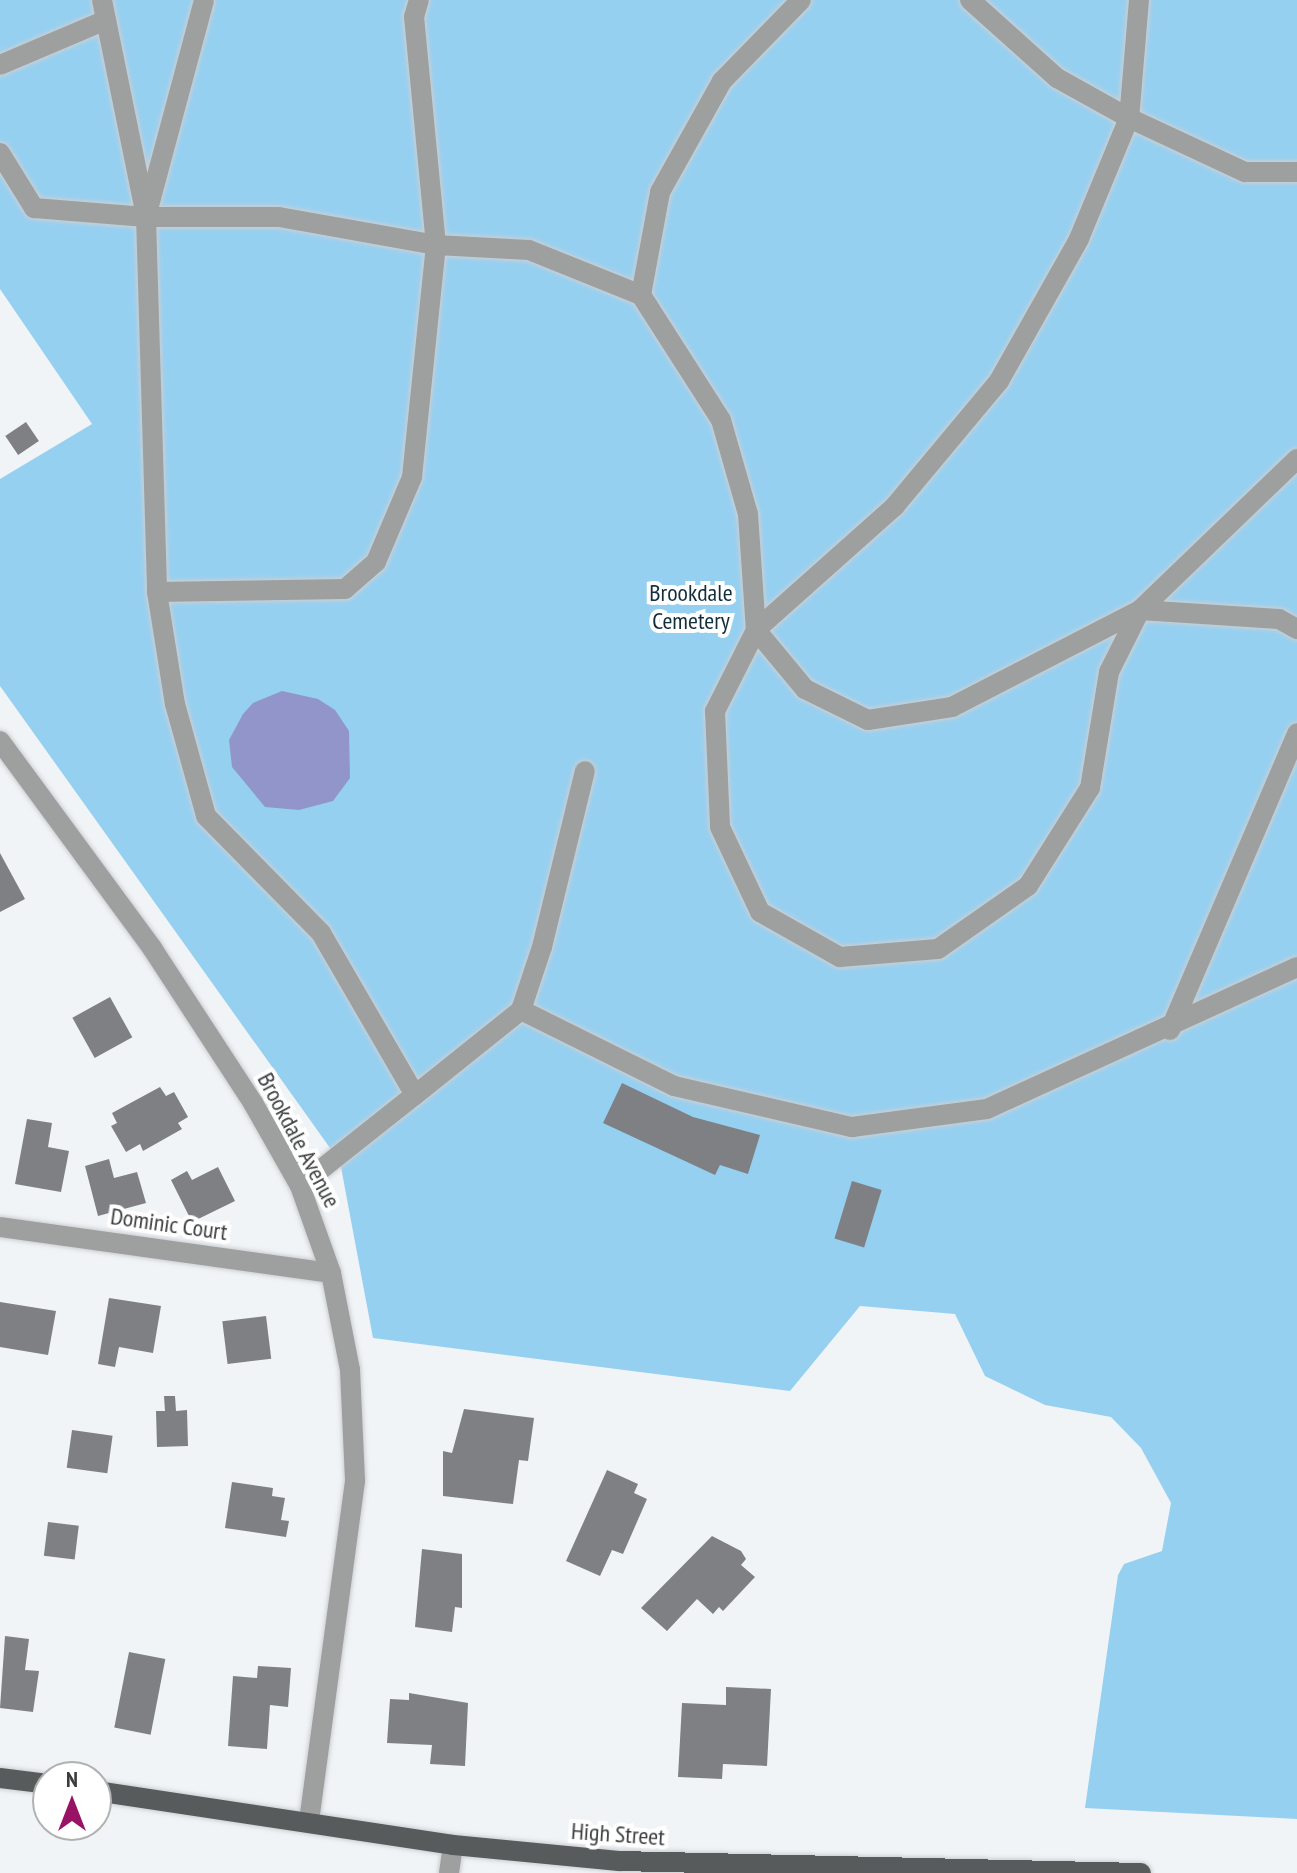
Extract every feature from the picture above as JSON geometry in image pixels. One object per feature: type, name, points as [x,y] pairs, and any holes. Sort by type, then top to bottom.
[{"type":"main road","points":[[0,1778],[32,1782]]},
{"type":"main road","name":"High Street","points":[[112,1793],[453,1845],[691,1865],[1141,1873]]},
{"type":"street","points":[[146,217],[204,0]]},
{"type":"street","points":[[157,592],[345,589],[376,562],[412,477],[436,245],[414,17],[419,0]]},
{"type":"street","points":[[641,295],[660,192],[722,81],[801,0]]},
{"type":"street","points":[[970,0],[1057,78],[1129,118],[1245,172],[1297,172]]},
{"type":"street","points":[[1139,0],[1129,118],[1079,239],[999,381],[895,506],[756,630],[715,711],[720,827],[760,912],[840,957],[938,949],[1028,886],[1090,788],[1109,672],[1140,610]]},
{"type":"street","points":[[0,65],[104,10],[146,217],[157,592],[175,704],[206,816],[321,933],[415,1095]]},
{"type":"street","points":[[0,153],[34,208],[146,217],[279,217],[436,245],[529,250],[641,295],[721,420],[748,514],[756,630],[805,689],[868,720],[952,707],[1140,610],[1297,459]]},
{"type":"street","points":[[1140,610],[1279,619],[1297,629]]},
{"type":"street","points":[[1170,1030],[1297,733]]},
{"type":"street","name":"Brookdale Avenue","points":[[0,741],[152,948],[253,1103],[300,1186],[331,1273],[350,1370],[355,1481],[309,1822]]},
{"type":"street","points":[[300,1186],[521,1010],[542,947],[559,861],[585,771]]},
{"type":"street","points":[[521,1010],[674,1086],[852,1127],[987,1109],[1170,1030],[1297,967]]},
{"type":"street","name":"Dominic Court","points":[[0,1227],[331,1273]]},
{"type":"street","points":[[449,1873],[453,1845]]},
{"type":"green space","name":"Brookdale Cemetery","points":[[0,0],[1297,0],[1297,1819],[1085,1808],[1118,1575],[1124,1564],[1162,1551],[1171,1503],[1141,1448],[1111,1417],[1045,1405],[985,1376],[955,1314],[860,1306],[790,1391],[373,1338],[340,1162],[0,686],[0,479],[92,424],[0,289]]},
{"type":"shaded area","points":[[282,691],[318,699],[335,710],[349,731],[350,778],[333,801],[299,810],[265,807],[232,767],[229,740],[243,714],[253,703]]},
{"type":"building","points":[[26,422],[39,441],[18,455],[5,436]]},
{"type":"building","points":[[0,853],[25,899],[0,912]]},
{"type":"building","points":[[110,997],[132,1037],[95,1058],[72,1018]]},
{"type":"building","points":[[622,1083],[693,1117],[760,1135],[748,1174],[720,1165],[715,1175],[603,1123]]},
{"type":"building","points":[[160,1087],[166,1096],[174,1092],[188,1117],[178,1123],[182,1129],[143,1151],[140,1144],[126,1152],[111,1126],[117,1123],[112,1113]]},
{"type":"building","points":[[27,1119],[52,1123],[48,1147],[69,1151],[61,1192],[15,1184]]},
{"type":"building","points":[[109,1159],[114,1178],[137,1172],[146,1203],[98,1216],[85,1166]]},
{"type":"building","points":[[218,1167],[235,1201],[192,1222],[171,1180],[187,1171],[192,1180]]},
{"type":"building","points":[[852,1181],[882,1190],[864,1247],[834,1238]]},
{"type":"building","points":[[109,1298],[161,1306],[153,1353],[119,1347],[115,1367],[98,1364]]},
{"type":"building","points":[[0,1302],[56,1311],[48,1355],[0,1347]]},
{"type":"building","points":[[266,1316],[271,1359],[228,1364],[222,1321]]},
{"type":"building","points":[[164,1396],[175,1396],[176,1411],[187,1410],[188,1446],[157,1447],[156,1411],[165,1411]]},
{"type":"building","points":[[464,1409],[534,1418],[528,1461],[519,1460],[513,1504],[443,1496],[443,1451],[452,1453]]},
{"type":"building","points":[[72,1430],[113,1436],[107,1473],[67,1468]]},
{"type":"building","points":[[607,1470],[638,1484],[634,1493],[647,1499],[623,1554],[612,1550],[600,1576],[566,1561]]},
{"type":"building","points":[[232,1482],[273,1488],[272,1496],[285,1498],[281,1520],[289,1521],[286,1537],[225,1528]]},
{"type":"building","points":[[48,1522],[79,1526],[75,1560],[44,1556]]},
{"type":"building","points":[[712,1536],[741,1551],[746,1559],[741,1565],[755,1577],[723,1611],[719,1607],[713,1614],[697,1599],[667,1631],[641,1608]]},
{"type":"building","points":[[422,1549],[462,1554],[462,1608],[455,1607],[452,1632],[415,1627]]},
{"type":"building","points":[[5,1636],[29,1639],[25,1670],[39,1671],[33,1712],[0,1708]]},
{"type":"building","points":[[129,1652],[165,1659],[151,1735],[114,1728]]},
{"type":"building","points":[[258,1666],[291,1668],[288,1707],[270,1705],[267,1749],[228,1746],[233,1676],[257,1678]]},
{"type":"building","points":[[726,1687],[771,1689],[767,1766],[723,1764],[722,1779],[678,1777],[682,1703],[726,1705]]},
{"type":"building","points":[[409,1693],[468,1703],[465,1766],[430,1764],[432,1745],[387,1743],[390,1699],[409,1700]]}]
